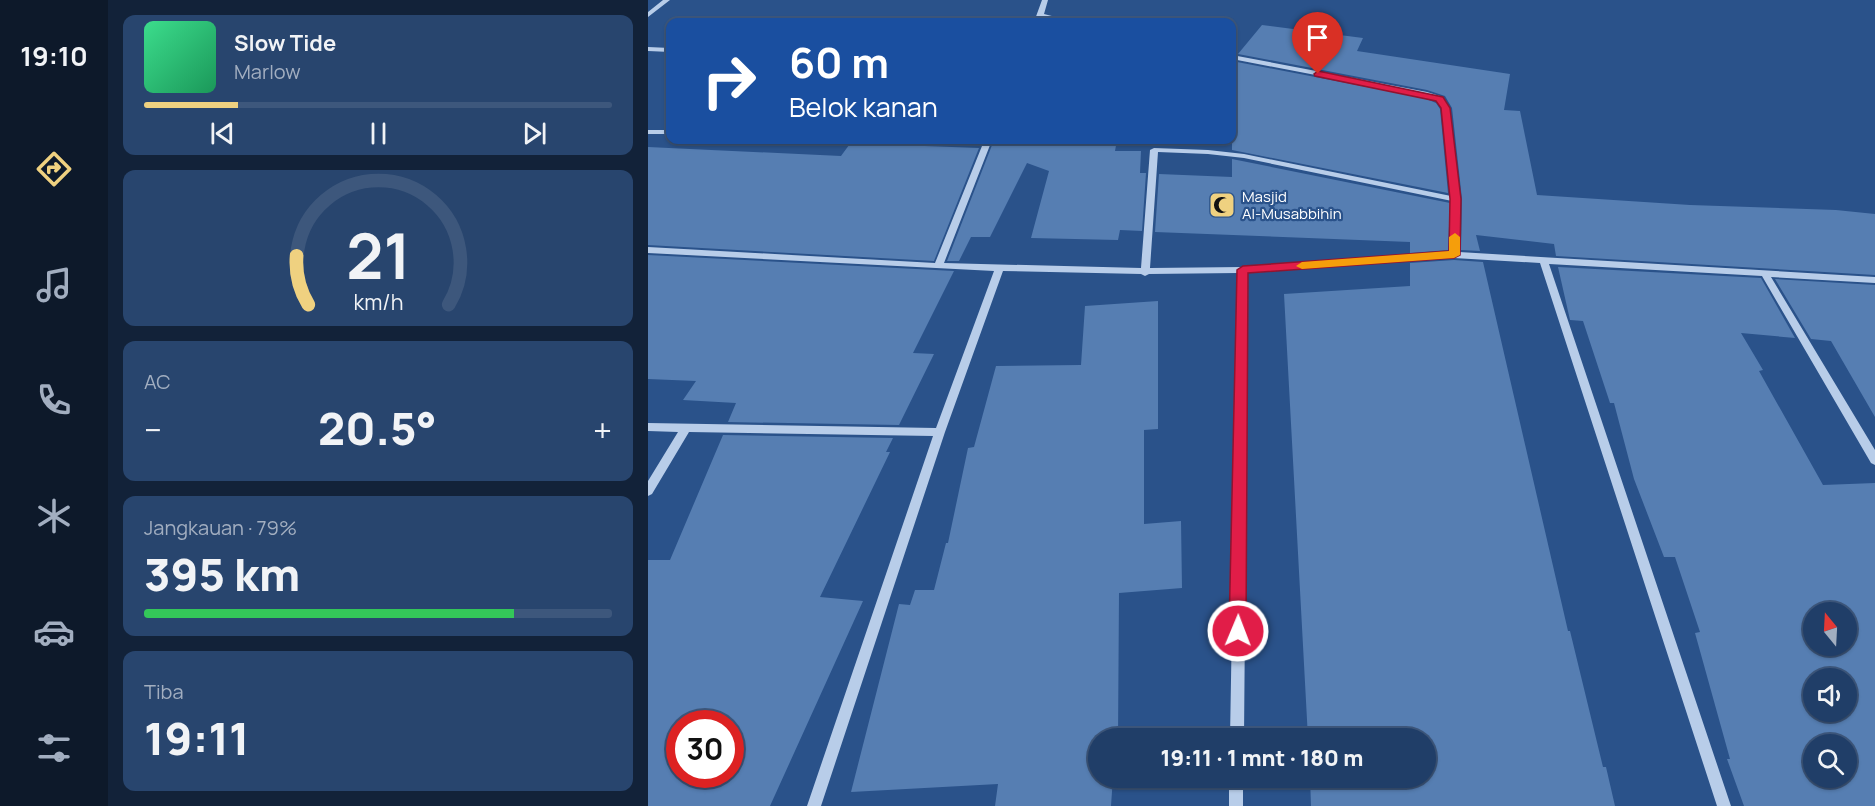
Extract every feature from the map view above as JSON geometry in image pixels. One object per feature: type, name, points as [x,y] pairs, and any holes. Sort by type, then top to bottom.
[{"type":"street","points":[[648,15],[667,0]]},
{"type":"street","points":[[1039,18],[1045,0]]},
{"type":"street","points":[[1040,15],[1054,18]]},
{"type":"street","points":[[648,49],[666,50]]},
{"type":"street","points":[[1236,58],[1427,94],[1440,99],[1446,108],[1456,199],[1454,255]]},
{"type":"street","points":[[648,132],[666,132]]},
{"type":"street","points":[[939,264],[987,144]]},
{"type":"street","points":[[1145,273],[1155,144]]},
{"type":"street","points":[[1154,150],[1244,156],[1456,199]]},
{"type":"street","points":[[648,250],[1145,273],[1243,270],[1454,255],[1875,280]]},
{"type":"street","points":[[1543,260],[1724,806]]},
{"type":"street","points":[[814,806],[940,432],[1000,268]]},
{"type":"street","points":[[1237,728],[1243,270]]},
{"type":"street","points":[[1765,274],[1875,460]]},
{"type":"street","points":[[648,427],[940,432]]},
{"type":"street","points":[[648,491],[686,428]]},
{"type":"street","points":[[1236,788],[1236,806]]},
{"type":"building","points":[[1262,25],[1363,38],[1357,51],[1510,74],[1504,110],[1520,111],[1537,195],[1690,205],[1836,210],[1875,214],[1875,275],[1556,256],[1554,244],[1476,235],[1480,251],[1461,250],[1462,199],[1452,108],[1445,96],[1427,90],[1238,54]]},
{"type":"building","points":[[1236,62],[1424,98],[1436,103],[1440,109],[1448,193],[1232,150],[1232,144],[1236,144]]},
{"type":"building","points":[[850,144],[979,148],[934,261],[648,245],[648,147],[841,156]]},
{"type":"building","points":[[992,144],[1116,144],[1115,151],[1141,151],[1140,173],[1146,173],[1142,231],[1120,230],[1118,240],[1031,238],[1049,171],[1027,163],[990,237],[971,237],[959,261],[947,261]]},
{"type":"building","points":[[1232,159],[1450,203],[1448,250],[1410,253],[1410,242],[1155,232],[1159,174],[1232,177]]},
{"type":"building","points":[[648,255],[954,271],[913,353],[934,354],[899,425],[728,422],[736,403],[683,400],[696,381],[648,379]]},
{"type":"building","points":[[1454,260],[1483,262],[1568,631],[1570,631],[1603,767],[1606,767],[1615,806],[1311,806],[1310,788],[1436,788],[1436,728],[1307,728],[1284,294],[1410,286],[1410,263]]},
{"type":"building","points":[[1558,267],[1761,278],[1795,338],[1741,333],[1763,370],[1759,371],[1823,485],[1875,483],[1875,806],[1744,806],[1727,759],[1730,759],[1695,633],[1700,632],[1675,557],[1664,557],[1634,479],[1614,403],[1610,403],[1583,321],[1570,320]]},
{"type":"building","points":[[1775,279],[1875,285],[1875,417],[1831,341],[1811,339]]},
{"type":"building","points":[[1158,301],[1158,429],[1144,430],[1144,524],[1181,521],[1182,588],[1119,593],[1118,728],[1088,728],[1088,788],[1112,788],[1111,806],[995,806],[998,784],[851,792],[899,604],[910,605],[915,590],[934,590],[946,543],[948,543],[968,448],[974,447],[996,366],[1081,365],[1085,306]]},
{"type":"building","points":[[723,435],[893,438],[886,452],[890,452],[820,597],[863,601],[770,806],[648,806],[648,560],[670,560]]},
{"type":"slow traffic","points":[[1302,266],[1454,255],[1455,237]]},
{"type":"place","name":"Masjid Al-Musabbihin","points":[[1222,205]]},
{"type":"route","points":[[1238,631],[1243,270],[1454,255],[1456,199],[1446,108],[1440,99],[1427,94],[1318,74]]}]
